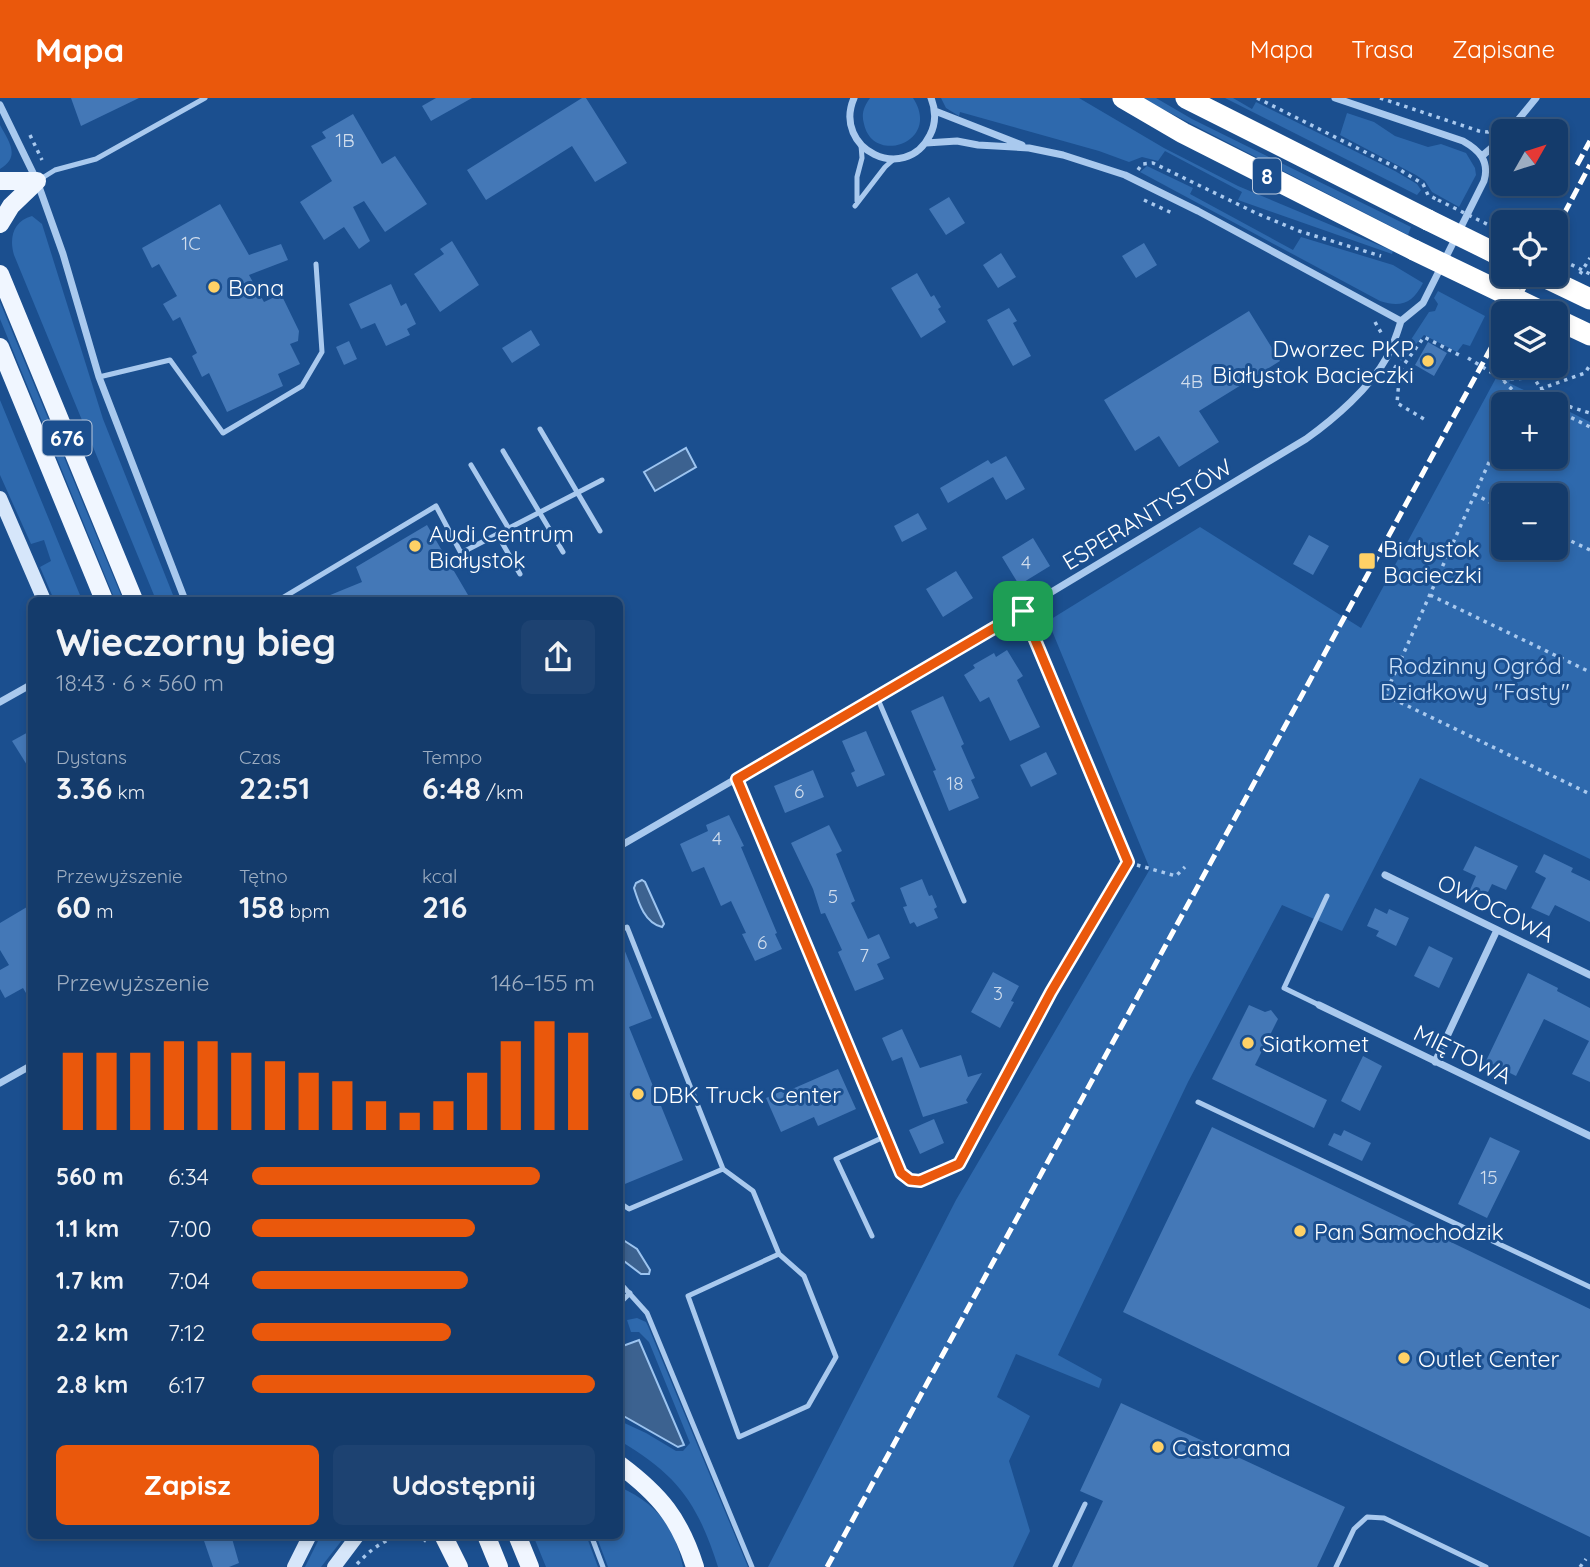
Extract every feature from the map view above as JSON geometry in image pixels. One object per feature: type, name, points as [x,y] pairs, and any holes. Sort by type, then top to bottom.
[{"type":"highway","name":"8","points":[[1122,98],[1183,133],[1520,301]]},
{"type":"highway","name":"8","points":[[1186,98],[1491,251]]},
{"type":"highway","points":[[1565,287],[1590,299]]},
{"type":"highway","points":[[1568,324],[1590,335]]},
{"type":"main road","points":[[0,181],[37,181]]},
{"type":"main road","points":[[0,224],[11,206],[37,181]]},
{"type":"main road","points":[[0,263],[0,274]]},
{"type":"main road","name":"676","points":[[0,274],[133,597]]},
{"type":"main road","name":"676","points":[[0,347],[5,367],[103,597]]},
{"type":"main road","points":[[623,1467],[640,1480],[669,1510],[681,1530],[695,1567]]},
{"type":"main road","points":[[437,1539],[459,1567]]},
{"type":"main road","points":[[488,1539],[499,1567]]},
{"type":"main road","points":[[519,1539],[530,1567]]},
{"type":"street","points":[[854,98],[851,129],[861,145],[876,156],[894,159],[912,155],[926,143],[934,128],[935,111],[931,98]]},
{"type":"street","points":[[926,143],[957,141],[1029,148],[1063,155],[1133,178],[1401,321],[1423,303],[1470,209],[1486,174],[1482,156],[1464,141],[1335,98]]},
{"type":"street","points":[[1519,119],[1536,98]]},
{"type":"street","points":[[0,105],[37,181],[63,254],[99,377],[183,597]]},
{"type":"street","points":[[935,111],[1029,148]]},
{"type":"street","points":[[1482,156],[1491,148]]},
{"type":"street","name":"ESPERANTYSTÓW","points":[[623,844],[1023,611],[1306,439],[1331,421],[1377,373],[1386,360],[1401,321]]},
{"type":"street","points":[[0,498],[43,597]]},
{"type":"street","points":[[737,779],[901,1173],[910,1180],[920,1181],[959,1164],[1051,992],[1128,862],[1023,611]]},
{"type":"street","points":[[0,702],[28,686]]},
{"type":"street","name":"OWOCOWA","points":[[1385,875],[1590,975]]},
{"type":"street","points":[[1435,1062],[1497,930]]},
{"type":"street","name":"MIĘTOWA","points":[[1319,1004],[1590,1136]]},
{"type":"street","points":[[0,1083],[28,1067]]},
{"type":"street","points":[[294,1567],[308,1539]]},
{"type":"street","points":[[334,1567],[355,1539]]},
{"type":"street","points":[[347,1551],[364,1539]]},
{"type":"lane","points":[[37,181],[55,170],[96,159],[205,98]]},
{"type":"lane","points":[[861,145],[862,158],[857,177],[856,203],[894,159]]},
{"type":"lane","points":[[99,377],[170,360],[223,433],[302,386],[322,352],[316,264]]},
{"type":"lane","points":[[540,429],[600,531]]},
{"type":"lane","points":[[503,451],[563,552]]},
{"type":"lane","points":[[471,465],[509,528]]},
{"type":"lane","points":[[284,597],[436,506],[461,553],[602,480]]},
{"type":"lane","points":[[497,534],[520,574]]},
{"type":"lane","points":[[877,697],[964,901]]},
{"type":"lane","points":[[1319,1004],[1284,988],[1327,896]]},
{"type":"lane","points":[[623,928],[627,926],[723,1170],[753,1191],[779,1254],[804,1276],[836,1357],[808,1406],[739,1437],[688,1296],[779,1254]]},
{"type":"lane","points":[[1198,1102],[1590,1287]]},
{"type":"lane","points":[[872,1236],[836,1159],[886,1136]]},
{"type":"lane","points":[[623,1205],[629,1209],[723,1170]]},
{"type":"lane","points":[[623,1286],[647,1313],[752,1567]]},
{"type":"lane","points":[[623,1300],[630,1293]]},
{"type":"lane","points":[[1055,1567],[1085,1504]]},
{"type":"lane","points":[[1336,1567],[1354,1528],[1367,1517],[1384,1518],[1486,1567]]},
{"type":"lane","points":[[592,1539],[603,1567]]},
{"type":"path","points":[[1258,98],[1397,168],[1423,184],[1428,195],[1491,226]]},
{"type":"path","points":[[1380,98],[1479,131],[1491,130]]},
{"type":"path","points":[[1138,170],[1142,164],[1153,163],[1299,231],[1390,258]]},
{"type":"path","points":[[1568,263],[1590,274]]},
{"type":"path","points":[[1424,419],[1397,403],[1400,370],[1424,337],[1459,355]]},
{"type":"path","points":[[1468,358],[1502,379],[1514,392]]},
{"type":"path","points":[[1386,360],[1400,370]]},
{"type":"path","points":[[1540,389],[1585,373],[1590,365]]},
{"type":"path","points":[[1502,379],[1534,378],[1540,389],[1554,402],[1590,413]]},
{"type":"path","points":[[1568,416],[1590,427]]},
{"type":"path","points":[[1491,456],[1385,695],[1590,794]]},
{"type":"path","points":[[1473,494],[1491,503]]},
{"type":"path","points":[[1568,540],[1590,550]]},
{"type":"path","points":[[1430,595],[1590,672]]},
{"type":"path","points":[[1128,862],[1176,876],[1185,867]]},
{"type":"path","points":[[354,1567],[388,1539]]},
{"type":"path","points":[[1580,1567],[1586,1559]]},
{"type":"green space","points":[[870,98],[913,98],[920,113],[919,127],[913,137],[891,146],[880,144],[870,137],[863,117]]},
{"type":"green space","points":[[941,98],[1079,98],[1164,148],[1238,186],[1393,251],[1392,254],[1238,200],[1242,192],[1165,151],[1158,161],[1142,157],[1129,162],[960,112],[959,116],[946,108]]},
{"type":"green space","points":[[1141,98],[1156,98],[1192,119],[1411,227],[1408,235]]},
{"type":"green space","points":[[1225,98],[1233,98],[1252,109],[1256,102],[1395,171],[1417,184],[1421,190],[1417,195]]},
{"type":"green space","points":[[1347,113],[1374,122],[1395,136],[1428,147],[1441,144],[1466,153],[1476,175],[1459,207],[1432,192],[1425,181],[1416,175],[1340,135]]},
{"type":"green space","points":[[0,125],[12,154],[0,169]]},
{"type":"green space","points":[[1147,166],[1193,188],[1190,194],[1293,250],[1301,237],[1393,265],[1423,283],[1406,302],[1394,304],[1380,301],[1140,172]]},
{"type":"green space","points":[[32,216],[42,224],[103,419],[174,597],[155,597],[14,255],[12,237],[17,226]]},
{"type":"green space","points":[[1438,291],[1485,316],[1470,346],[1463,344],[1457,352],[1424,335],[1401,361],[1399,358],[1429,312],[1435,311],[1438,304],[1434,298]]},
{"type":"green space","points":[[0,302],[122,597],[114,597],[0,319]]},
{"type":"green space","name":"Rodzinny Ogród Działkowy \"Fasty\"","points":[[1496,378],[1512,378],[1509,383],[1528,392],[1491,392],[1491,469],[1568,469],[1568,411],[1590,422],[1590,859],[1420,778],[1342,931],[1282,905],[1188,1082],[1058,1355],[1102,1379],[1099,1388],[1016,1354],[997,1397],[1030,1416],[1009,1461],[1030,1531],[1013,1567],[768,1567],[956,1200],[1150,869],[1048,621],[1200,527],[1361,628]]},
{"type":"green space","points":[[0,400],[81,597],[53,597],[40,567],[51,561],[44,540],[31,544],[0,475]]},
{"type":"green space","points":[[637,1318],[648,1326],[748,1567],[718,1567],[702,1526],[683,1493],[657,1466],[623,1443],[623,1422],[676,1451],[683,1451],[690,1443],[649,1342],[639,1332],[631,1332],[627,1320]]},
{"type":"green space","points":[[623,1489],[644,1501],[662,1518],[675,1540],[683,1567],[608,1567],[598,1539],[623,1539]]},
{"type":"green space","points":[[319,1539],[343,1539],[321,1567],[305,1567]]},
{"type":"green space","points":[[535,1539],[588,1539],[598,1567],[546,1567]]},
{"type":"shaded area","points":[[686,448],[696,467],[655,491],[644,472]]},
{"type":"shaded area","points":[[642,880],[664,924],[662,927],[647,917],[641,906],[634,888],[636,883]]},
{"type":"shaded area","points":[[623,1240],[637,1249],[650,1270],[649,1274],[641,1274],[623,1260]]},
{"type":"shaded area","points":[[639,1340],[684,1445],[678,1447],[623,1416],[623,1346]]},
{"type":"building","points":[[71,98],[139,98],[81,126]]},
{"type":"building","points":[[436,98],[472,98],[431,121],[422,106]]},
{"type":"building","points":[[586,98],[627,163],[595,182],[572,146],[486,200],[467,170]]},
{"type":"building","points":[[353,114],[382,164],[395,156],[427,204],[385,232],[364,201],[353,207],[370,241],[359,249],[344,227],[324,240],[300,202],[332,181],[311,146],[326,138],[322,132]]},
{"type":"building","points":[[949,197],[965,223],[946,235],[929,209]]},
{"type":"building","points":[[220,204],[249,255],[281,244],[288,260],[249,275],[264,302],[281,294],[299,331],[298,341],[290,344],[300,364],[278,374],[283,386],[227,412],[209,373],[202,377],[192,356],[197,353],[180,317],[173,321],[163,304],[177,296],[159,264],[152,268],[142,248]]},
{"type":"building","points":[[452,241],[479,285],[440,312],[414,274],[444,254],[440,249]]},
{"type":"building","points":[[1144,243],[1157,265],[1136,278],[1122,256]]},
{"type":"building","points":[[1001,253],[1016,277],[998,288],[983,265]]},
{"type":"building","points":[[917,273],[931,297],[934,295],[946,322],[921,338],[891,288]]},
{"type":"building","points":[[391,284],[401,306],[406,303],[416,324],[407,329],[410,335],[386,346],[375,323],[361,329],[349,304]]},
{"type":"building","points":[[1009,308],[1017,321],[1013,323],[1031,356],[1013,366],[987,320]]},
{"type":"building","points":[[1249,311],[1280,361],[1199,411],[1219,442],[1179,467],[1159,436],[1135,451],[1104,400]]},
{"type":"building","points":[[531,330],[540,345],[512,363],[502,348]]},
{"type":"building","points":[[349,341],[357,359],[344,365],[336,347]]},
{"type":"building","name":"Dworzec PKP Białystok Bacieczki","points":[[1428,342],[1447,353],[1434,376],[1415,365]]},
{"type":"building","points":[[1006,456],[1025,489],[1006,500],[993,477],[948,503],[940,488],[988,460],[991,464]]},
{"type":"building","points":[[918,513],[927,529],[902,542],[894,526]]},
{"type":"building","name":"Audi Centrum Białystok","points":[[427,525],[468,595],[325,597],[362,582],[356,567]]},
{"type":"building","points":[[1309,535],[1329,546],[1313,575],[1293,564]]},
{"type":"building","points":[[1033,538],[1050,566],[1019,585],[1002,557]]},
{"type":"building","points":[[956,571],[973,598],[943,617],[926,589]]},
{"type":"building","points":[[1007,650],[1023,676],[1017,680],[1040,727],[1010,741],[989,697],[980,702],[964,675],[975,668],[973,665],[994,653],[996,657]]},
{"type":"building","points":[[943,696],[964,744],[961,746],[975,778],[971,780],[979,798],[949,811],[933,771],[936,770],[911,711]]},
{"type":"building","points":[[866,731],[885,775],[857,787],[851,773],[855,771],[842,741]]},
{"type":"building","points":[[28,732],[28,767],[12,741]]},
{"type":"building","points":[[1046,752],[1057,774],[1031,787],[1020,765]]},
{"type":"building","points":[[813,770],[824,797],[785,813],[774,786]]},
{"type":"building","points":[[729,815],[744,846],[741,847],[782,949],[755,961],[731,901],[721,906],[704,867],[692,872],[680,844],[708,831],[706,825]]},
{"type":"building","points":[[829,825],[842,851],[836,854],[855,901],[851,903],[868,939],[879,934],[890,958],[877,964],[884,979],[855,991],[838,952],[842,950],[825,913],[821,914],[813,889],[791,843]]},
{"type":"building","points":[[1475,846],[1518,866],[1506,890],[1492,884],[1485,898],[1470,890],[1476,876],[1463,870]]},
{"type":"building","points":[[1544,854],[1573,868],[1571,872],[1590,881],[1590,922],[1555,905],[1549,916],[1531,908],[1546,878],[1535,872]]},
{"type":"building","points":[[922,879],[937,907],[934,909],[938,918],[917,927],[914,922],[910,924],[903,907],[907,906],[900,888]]},
{"type":"building","points":[[28,906],[28,996],[23,988],[5,998],[0,989],[0,970],[9,965],[0,950],[0,923]]},
{"type":"building","points":[[1375,908],[1387,914],[1389,909],[1409,918],[1396,946],[1376,936],[1379,931],[1367,926]]},
{"type":"building","name":"DBK Truck Center","points":[[623,946],[652,1018],[629,1027],[683,1160],[623,1185]]},
{"type":"building","points":[[1429,946],[1453,958],[1439,988],[1414,976]]},
{"type":"building","points":[[993,972],[1019,986],[1000,1028],[971,1012]]},
{"type":"building","points":[[1528,973],[1590,1008],[1590,1082],[1572,1074],[1589,1041],[1544,1019],[1516,1076],[1486,1061]]},
{"type":"building","name":"Siatkomet","points":[[1249,1005],[1265,1012],[1271,1010],[1278,1019],[1255,1065],[1327,1100],[1314,1128],[1212,1079]]},
{"type":"building","points":[[902,1029],[920,1068],[961,1055],[968,1077],[982,1073],[966,1100],[968,1103],[923,1117],[902,1057],[892,1061],[882,1038]]},
{"type":"building","points":[[1363,1056],[1382,1066],[1360,1111],[1341,1101]]},
{"type":"building","points":[[838,1069],[856,1109],[818,1126],[814,1117],[781,1132],[766,1098]]},
{"type":"building","points":[[934,1119],[944,1143],[920,1154],[909,1130]]},
{"type":"building","name":"Outlet Center","points":[[1212,1127],[1590,1309],[1590,1537],[1123,1312]]},
{"type":"building","points":[[1344,1130],[1371,1143],[1362,1161],[1328,1145],[1334,1133],[1341,1136]]},
{"type":"building","points":[[1490,1137],[1520,1151],[1487,1218],[1458,1204]]},
{"type":"building","name":"Castorama","points":[[1121,1403],[1345,1507],[1317,1567],[1072,1567],[1103,1501],[1080,1491]]},
{"type":"building","points":[[203,1539],[232,1539],[239,1563],[229,1567],[213,1567]]},
{"type":"railway","points":[[1577,165],[1590,141]]},
{"type":"railway","points":[[1566,210],[1590,165]]},
{"type":"railway","points":[[1517,301],[1524,287]]},
{"type":"railway","points":[[827,1567],[1491,348]]},
{"type":"place","name":"Bona","points":[[214,287]]},
{"type":"place","name":"Dworzec PKP Białystok Bacieczki","points":[[1428,361]]},
{"type":"place","name":"Audi Centrum Białystok","points":[[415,546]]},
{"type":"place","name":"Białystok Bacieczki","points":[[1367,561]]},
{"type":"place","name":"Siatkomet","points":[[1248,1043]]},
{"type":"place","name":"DBK Truck Center","points":[[638,1094]]},
{"type":"place","name":"Pan Samochodzik","points":[[1300,1231]]},
{"type":"place","name":"Outlet Center","points":[[1404,1358]]},
{"type":"place","name":"Castorama","points":[[1158,1447]]},
{"type":"route","points":[[1023,611],[1128,862],[1051,992],[959,1164],[920,1181],[910,1180],[901,1173],[737,779],[1023,611]]}]
